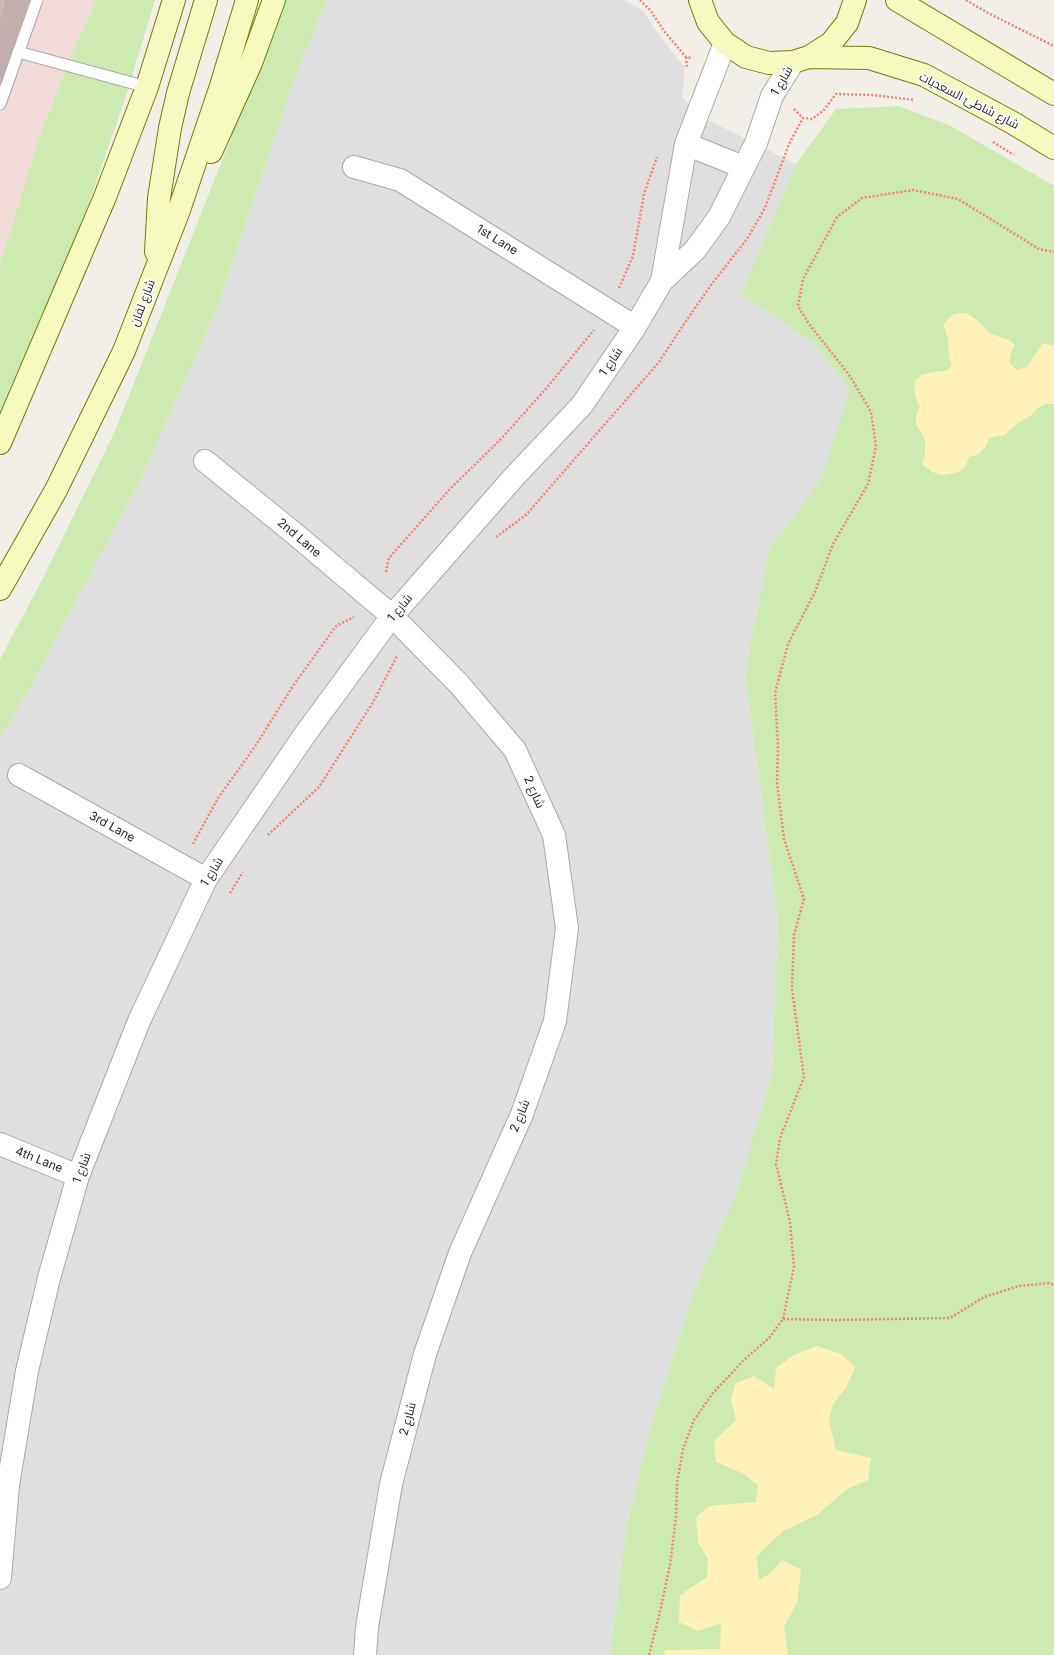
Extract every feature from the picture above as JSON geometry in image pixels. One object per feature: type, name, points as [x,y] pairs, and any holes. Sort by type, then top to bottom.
[{"type":"street","points":[[0,443],[105,197],[147,87],[174,0]]},
{"type":"street","points":[[156,269],[159,198],[170,128],[178,93],[206,0]]},
{"type":"street","name":"شارع لفان","points":[[0,590],[56,490],[124,351],[178,213],[221,86],[247,0]]},
{"type":"street","points":[[178,213],[205,164],[229,114],[251,63],[274,0]]},
{"type":"street","points":[[700,0],[708,22],[725,44]]},
{"type":"street","points":[[801,59],[831,43],[847,23],[855,0]]},
{"type":"street","points":[[897,0],[1054,94]]},
{"type":"street","name":"شارع شاطئ السعديات","points":[[725,44],[746,56],[769,62],[801,59],[869,58],[924,76],[1013,123],[1054,148]]},
{"type":"street","name":"شارع 1","points":[[662,281],[686,144],[725,44]]},
{"type":"street","name":"شارع 1","points":[[0,1578],[4,1484],[27,1371],[49,1278],[78,1176],[139,1021],[206,879],[306,733],[392,616],[514,477],[582,405],[635,327],[662,281],[695,250],[719,217],[756,143],[772,96],[801,59]]},
{"type":"street","points":[[686,144],[743,167]]},
{"type":"street","name":"1st Lane","points":[[354,167],[400,180],[635,327]]},
{"type":"street","name":"2nd Lane","points":[[205,461],[295,534],[392,616]]},
{"type":"street","name":"شارع 2","points":[[365,1655],[367,1627],[391,1484],[425,1354],[460,1253],[522,1114],[555,1021],[567,928],[554,835],[515,750],[458,684],[392,616]]},
{"type":"street","name":"3rd Lane","points":[[19,775],[206,879]]},
{"type":"street","name":"4th Lane","points":[[0,1144],[78,1176]]},
{"type":"lane","points":[[0,104],[37,0]]},
{"type":"lane","points":[[18,52],[147,87]]},
{"type":"path","points":[[640,0],[651,11],[664,31],[686,57],[687,73]]},
{"type":"path","points":[[966,0],[988,13],[1054,46]]},
{"type":"path","points":[[686,57],[696,58]]},
{"type":"path","points":[[792,107],[803,118],[812,119],[823,111],[836,94],[874,94],[919,102]]},
{"type":"path","points":[[988,138],[999,147],[1015,156]]},
{"type":"path","points":[[386,572],[389,558],[449,490],[501,438],[544,391],[595,328],[622,282],[633,256],[644,194],[657,156]]},
{"type":"path","points":[[649,1655],[670,1565],[676,1517],[677,1482],[683,1449],[694,1420],[713,1393],[745,1359],[769,1338],[784,1319],[794,1267],[790,1222],[776,1164],[780,1138],[804,1077],[792,989],[794,935],[804,899],[784,839],[777,783],[778,746],[775,693],[788,644],[815,592],[832,544],[868,484],[876,446],[872,412],[850,376],[809,324],[798,306],[803,279],[837,217],[862,198],[912,190],[958,199],[1039,248],[1054,252]]},
{"type":"path","points":[[181,866],[218,798],[254,748],[293,686],[336,626],[355,617]]},
{"type":"path","points":[[265,838],[319,787],[372,704],[398,654]]},
{"type":"path","points":[[230,893],[246,869]]},
{"type":"path","points":[[784,1319],[862,1320],[950,1318],[984,1297],[1019,1286],[1049,1283],[1054,1285]]},
{"type":"shaded area","points":[[0,0],[96,0],[67,66],[40,135],[0,264]]},
{"type":"shaded area","points":[[327,0],[624,0],[643,11],[664,42],[685,67],[682,96],[698,115],[796,164],[741,294],[814,343],[850,390],[821,479],[769,550],[745,674],[778,920],[772,1074],[737,1191],[693,1294],[651,1425],[627,1525],[610,1655],[0,1655],[0,738],[25,697],[139,483],[219,304],[296,74]]},
{"type":"green space","points":[[96,0],[155,0],[125,99],[87,208],[47,308],[0,413],[0,264],[40,135],[67,66]]},
{"type":"green space","points":[[274,0],[327,0],[296,74],[219,304],[139,483],[25,697],[0,738],[0,659],[42,580],[115,431],[229,143]]},
{"type":"green space","points":[[899,106],[951,126],[1054,186],[1054,1655],[610,1655],[627,1525],[651,1425],[693,1294],[737,1191],[772,1074],[778,920],[745,674],[769,550],[821,479],[850,390],[814,343],[741,294],[796,164],[836,109]]},
{"type":"sand","points":[[966,313],[980,322],[989,333],[1009,340],[1015,345],[1011,352],[1009,362],[1016,370],[1027,367],[1043,343],[1054,346],[1054,404],[1045,404],[1038,408],[1030,416],[1014,426],[1005,435],[989,438],[987,445],[979,454],[969,457],[966,466],[959,472],[942,475],[932,472],[922,464],[925,454],[925,439],[916,424],[916,416],[920,406],[916,399],[914,389],[916,380],[923,374],[948,370],[952,366],[949,357],[948,339],[944,326],[945,322],[954,314]]},
{"type":"sand","points":[[817,1346],[841,1354],[855,1367],[846,1388],[833,1404],[829,1421],[836,1450],[871,1458],[868,1480],[847,1489],[817,1515],[783,1531],[756,1557],[759,1580],[768,1575],[782,1560],[801,1570],[797,1603],[784,1626],[788,1655],[664,1655],[665,1650],[720,1649],[721,1623],[698,1631],[679,1622],[680,1595],[707,1577],[708,1559],[698,1542],[696,1517],[709,1506],[756,1502],[758,1485],[742,1473],[716,1462],[714,1441],[736,1420],[731,1401],[735,1384],[754,1376],[774,1389],[776,1368],[794,1355]]},
{"type":"building","points":[[0,0],[6,0],[0,18]]}]
